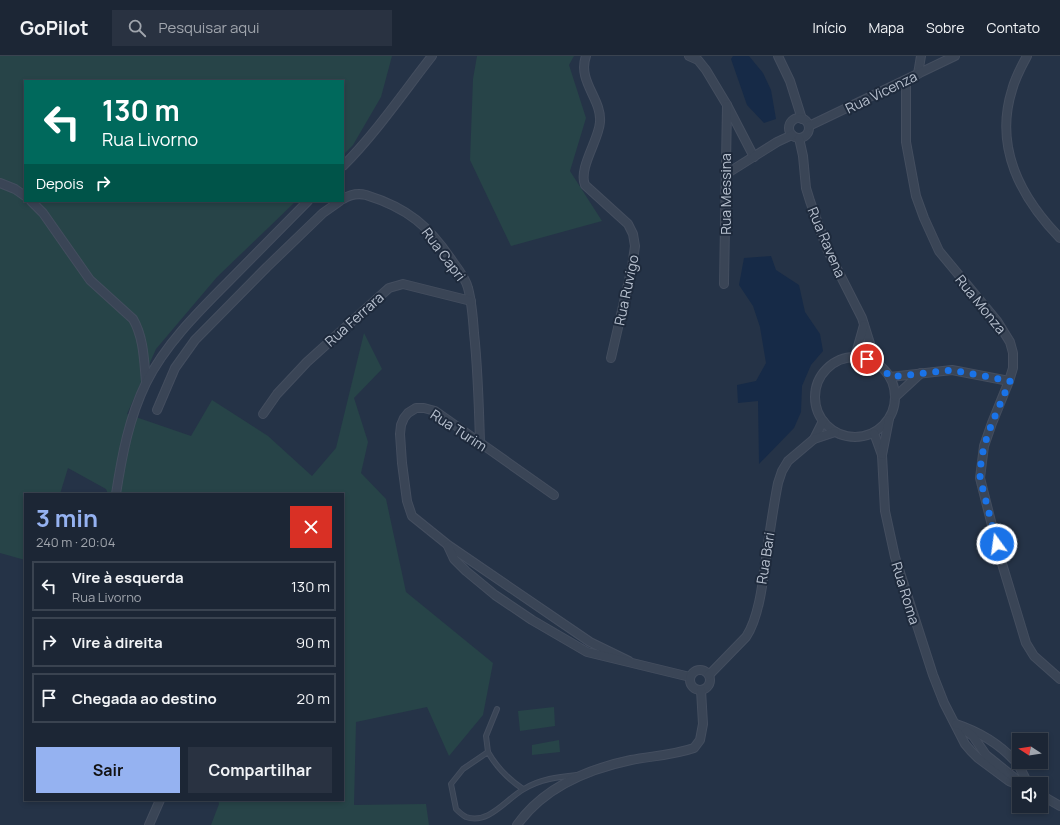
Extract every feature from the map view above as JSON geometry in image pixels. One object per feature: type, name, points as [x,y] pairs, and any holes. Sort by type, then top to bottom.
[{"type":"street","points":[[344,165],[354,156],[382,122],[432,56]]},
{"type":"street","name":"Rua Ruvigo","points":[[586,56],[584,68],[585,76],[599,114],[600,122],[588,158],[584,182],[585,185],[599,196],[628,224],[633,234],[635,246],[632,267],[611,358]]},
{"type":"street","points":[[689,56],[698,60],[706,70],[727,105],[754,157]]},
{"type":"street","points":[[726,174],[777,142],[808,132],[796,98],[778,56]]},
{"type":"street","points":[[918,74],[921,56]]},
{"type":"street","name":"Rua Vicenza","points":[[803,121],[828,116],[955,56]]},
{"type":"street","points":[[1026,56],[1012,89],[1007,112],[1006,137],[1010,156],[1020,184],[1032,206],[1060,238]]},
{"type":"street","name":"Rua Monza","points":[[906,80],[906,142],[916,196],[924,218],[939,252],[1005,332],[1013,353],[1014,368],[984,446],[980,478],[1000,557],[1026,643],[1034,656],[1060,679]]},
{"type":"street","name":"Rua Messina","points":[[724,284],[727,105]]},
{"type":"street","points":[[797,135],[791,122],[803,121]]},
{"type":"street","name":"Rua Ravena","points":[[797,135],[803,156],[806,188],[810,202],[827,249],[864,324],[876,363]]},
{"type":"street","points":[[0,183],[15,189],[24,195]]},
{"type":"street","name":"Rua Capri","points":[[344,198],[352,194],[366,195],[400,208],[412,216],[433,235],[464,278],[468,287],[471,301],[478,376],[480,443]]},
{"type":"street","points":[[32,202],[43,213],[90,280],[133,319],[137,326],[142,343],[146,382]]},
{"type":"street","points":[[116,493],[123,451],[129,429],[146,382],[164,354],[196,314],[307,202]]},
{"type":"street","points":[[157,410],[175,368],[195,340],[272,261],[323,213],[339,202]]},
{"type":"street","name":"Rua Ferrara","points":[[264,414],[277,394],[307,362],[389,288],[403,284],[471,301]]},
{"type":"street","points":[[855,357],[864,324]]},
{"type":"street","points":[[855,357],[867,359],[876,363],[884,369],[890,377],[894,387],[894,408],[889,418],[882,427],[874,433],[865,436],[844,436],[835,432],[823,421],[816,405],[818,382],[824,372],[833,364],[844,359],[855,357]]},
{"type":"street","points":[[890,377],[952,370],[1010,381]]},
{"type":"street","points":[[895,397],[921,374]]},
{"type":"street","name":"Rua Turim","points":[[554,495],[435,411],[424,408],[416,408],[408,413],[404,418],[401,425],[400,434],[402,463],[407,501],[412,516],[448,545],[590,642],[628,661]]},
{"type":"street","name":"Rua Roma","points":[[889,418],[882,456],[885,512],[895,557],[933,675],[944,703],[965,744],[977,757],[1012,782]]},
{"type":"street","name":"Rua Bari","points":[[814,439],[823,421]]},
{"type":"street","name":"Rua Bari","points":[[709,675],[750,631],[757,610],[778,483],[782,471],[788,461],[814,439],[835,432]]},
{"type":"street","name":"Rua Roma","points":[[874,433],[882,456]]},
{"type":"street","name":"Rua Turim","points":[[448,545],[454,559],[466,572],[495,595],[532,620],[587,652],[690,677]]},
{"type":"street","points":[[704,670],[709,675],[710,682],[707,688],[701,690],[694,689],[690,684],[690,677],[694,671],[704,670]]},
{"type":"street","points":[[517,825],[526,812],[556,787],[585,774],[630,760],[672,754],[694,748],[700,740],[703,724],[701,690]]},
{"type":"street","points":[[956,724],[969,728],[1000,748],[1015,761],[1024,777]]},
{"type":"street","name":"Rua Roma","points":[[956,724],[972,736],[991,747],[1008,761],[1018,777]]},
{"type":"street","name":"Rua Roma","points":[[972,736],[985,755],[1014,777]]},
{"type":"street","points":[[1048,799],[1060,806]]},
{"type":"street","points":[[149,825],[160,801]]},
{"type":"lane","points":[[497,709],[486,736],[488,752],[493,762],[502,773],[523,789]]},
{"type":"lane","points":[[488,752],[463,769],[451,784],[456,809],[466,817],[476,819],[486,818],[523,789],[543,780],[585,774]]},
{"type":"green space","points":[[0,56],[392,56],[381,97],[353,145],[344,154],[344,80],[24,80],[24,202],[295,202],[217,277],[156,349],[127,414],[191,436],[212,400],[268,436],[312,476],[336,448],[364,333],[382,369],[354,398],[368,442],[361,473],[386,499],[406,592],[493,663],[483,715],[449,756],[427,707],[356,722],[354,805],[426,804],[429,825],[211,825],[219,804],[218,801],[344,801],[344,493],[108,493],[106,489],[68,468],[60,493],[24,493],[24,560],[0,553]]},
{"type":"green space","points":[[477,56],[574,56],[569,65],[586,118],[570,171],[602,221],[511,246],[470,160],[473,79]]},
{"type":"green space","points":[[554,707],[555,726],[520,731],[518,711]]},
{"type":"green space","points":[[559,740],[560,752],[532,755],[532,745]]},
{"type":"water","points":[[733,56],[749,56],[763,73],[771,90],[776,119],[764,123],[747,105],[731,59]]},
{"type":"water","points":[[771,256],[776,270],[799,285],[805,312],[820,334],[823,351],[811,365],[802,386],[801,412],[794,428],[759,464],[758,401],[738,403],[737,385],[756,381],[766,363],[760,327],[753,306],[739,285],[744,258]]},
{"type":"route","points":[[867,359],[884,369],[890,377],[952,370],[1010,381],[992,423],[984,446],[981,462],[980,478],[997,544]]}]
